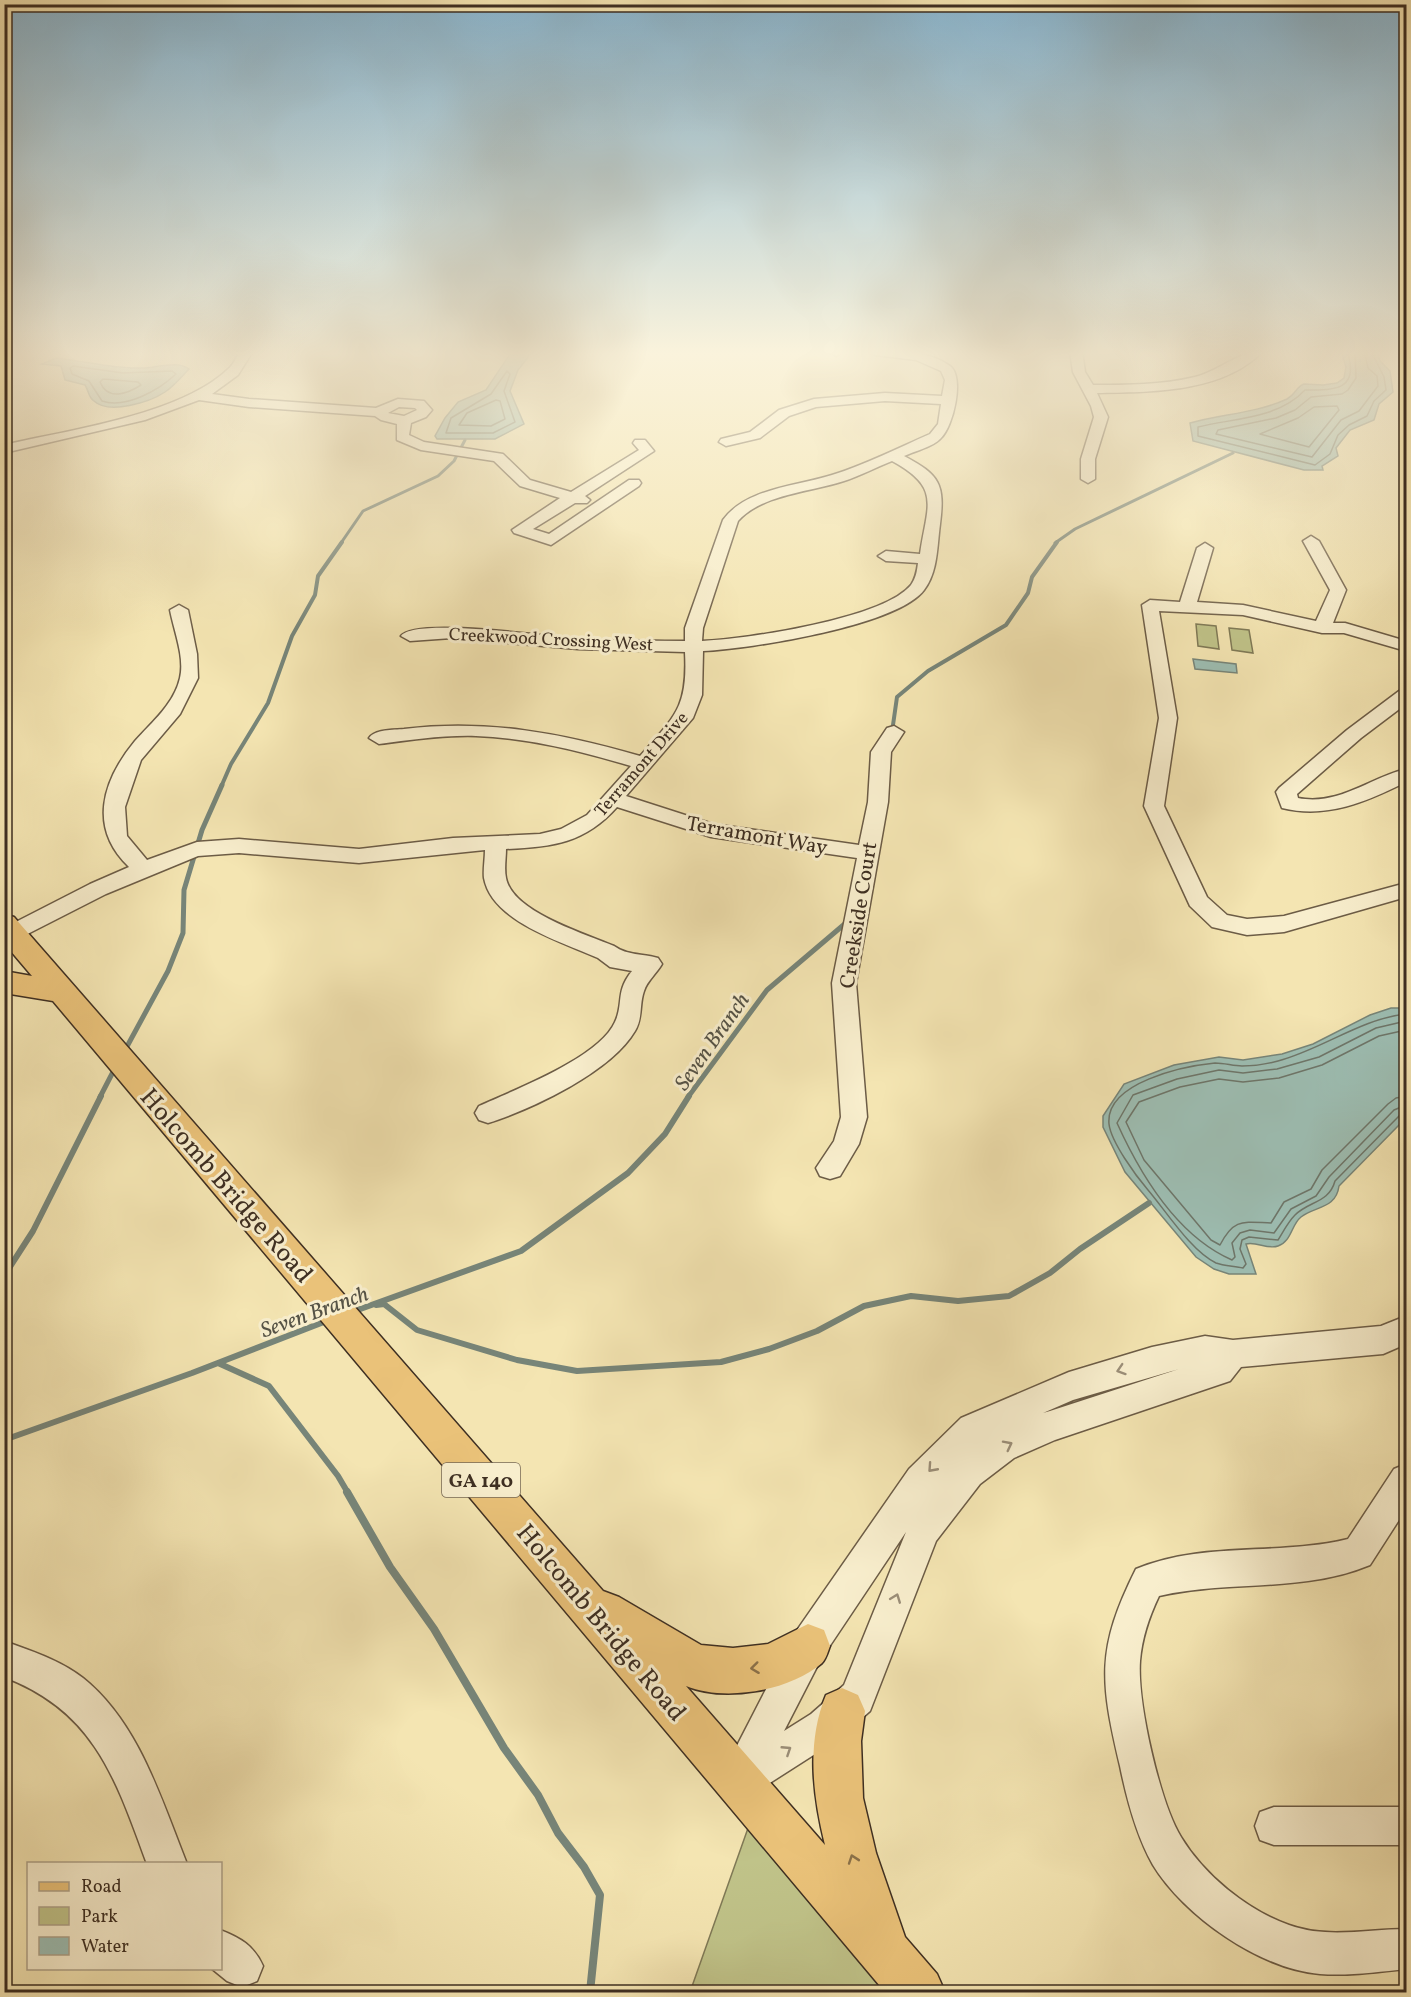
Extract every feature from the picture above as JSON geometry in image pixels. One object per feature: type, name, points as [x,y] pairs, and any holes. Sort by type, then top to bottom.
[{"type":"main road","name":"Holcomb Bridge Road","points":[[9,938],[62,992],[919,1992]]},
{"type":"main road","points":[[4,982],[62,992]]},
{"type":"main road","points":[[582,1598],[695,1667],[733,1671],[773,1666],[808,1646]]},
{"type":"main road","points":[[842,1711],[836,1738],[838,1799],[848,1844],[886,1953]]},
{"type":"street","points":[[4,449],[24,444]]},
{"type":"street","points":[[417,444],[498,457],[525,483],[601,507]]},
{"type":"street","points":[[634,483],[551,540],[520,530],[647,451],[642,444]]},
{"type":"street","name":"Terramont Drive","points":[[144,868],[180,854],[218,846],[359,856],[540,841],[568,834],[594,820],[684,718],[692,704],[697,684],[692,645],[698,611],[731,520],[738,512],[760,500],[839,478],[923,444]]},
{"type":"street","points":[[1088,479],[1088,459],[1093,444]]},
{"type":"street","name":"Creekwood Crossing West","points":[[410,636],[446,633],[576,644],[692,645],[764,640],[886,609],[906,600],[919,589],[924,578],[935,489],[923,473],[894,456]]},
{"type":"street","points":[[1311,541],[1338,590],[1322,628]]},
{"type":"street","points":[[1187,606],[1205,548]]},
{"type":"street","points":[[886,556],[927,559]]},
{"type":"street","points":[[1407,646],[1345,628],[1322,628],[1243,610],[1150,605],[1168,718],[1154,806],[1198,901],[1220,921],[1247,927],[1284,924],[1407,890]]},
{"type":"street","points":[[9,938],[105,900],[144,868],[127,854],[118,842],[113,826],[113,810],[132,758],[177,703],[189,679],[179,610]]},
{"type":"street","points":[[1322,628],[1334,636],[1407,663]]},
{"type":"street","points":[[1407,695],[1354,734],[1287,792],[1289,803],[1305,808],[1336,805],[1407,775]]},
{"type":"street","points":[[379,738],[452,730],[495,731],[569,742],[642,763]]},
{"type":"street","name":"Creekside Court","points":[[830,1168],[846,1144],[854,1117],[844,983],[878,802],[880,752],[894,732]]},
{"type":"street","name":"Terramont Way","points":[[613,799],[711,830],[868,854]]},
{"type":"street","points":[[488,1113],[586,1064],[613,1044],[625,1027],[632,1008],[632,988],[650,964],[618,962],[606,952],[522,915],[500,891],[495,878],[496,843]]},
{"type":"street","points":[[738,1782],[808,1646],[911,1520],[1003,1447],[1160,1374],[1219,1371],[1233,1354],[1383,1340],[1407,1330]]},
{"type":"street","points":[[1407,1479],[1358,1553],[1315,1564],[1193,1571],[1148,1581],[1130,1616],[1121,1653],[1122,1692],[1146,1800],[1172,1859],[1214,1905],[1267,1937],[1312,1953],[1407,1949]]},
{"type":"street","points":[[738,1782],[824,1727],[857,1698],[911,1520]]},
{"type":"street","points":[[4,1659],[26,1665],[68,1688],[98,1716],[122,1751],[167,1862]]},
{"type":"street","points":[[1274,1826],[1407,1826]]},
{"type":"green space","points":[[1196,624],[1216,626],[1219,649],[1198,646]]},
{"type":"green space","points":[[1229,628],[1249,630],[1253,653],[1232,650]]},
{"type":"green space","points":[[764,1783],[939,1992],[690,1992]]},
{"type":"water","points":[[1205,444],[1339,444],[1336,448],[1338,456],[1322,466],[1323,470],[1304,470]]},
{"type":"water","points":[[1193,659],[1236,664],[1237,673],[1195,669]]},
{"type":"water","points":[[1391,1008],[1406,1008],[1406,1116],[1399,1125],[1339,1186],[1334,1199],[1298,1220],[1283,1244],[1274,1247],[1246,1244],[1256,1274],[1229,1274],[1214,1269],[1196,1257],[1125,1172],[1103,1127],[1103,1116],[1124,1084],[1174,1065],[1219,1057],[1243,1060],[1282,1054],[1313,1044],[1370,1015]]},
{"type":"waterway","points":[[341,543],[363,511],[438,476],[454,461],[463,444]]},
{"type":"waterway","name":"Seven Branch","points":[[1055,543],[1075,529],[1233,453]]},
{"type":"waterway","points":[[221,787],[231,764],[268,703],[292,636],[315,595],[318,576],[342,542]]},
{"type":"waterway","name":"Seven Branch","points":[[892,732],[897,697],[928,671],[1006,625],[1028,593],[1032,577],[1057,542]]},
{"type":"waterway","points":[[124,1052],[168,971],[183,933],[184,890],[202,830],[222,785]]},
{"type":"waterway","name":"Seven Branch","points":[[688,1097],[767,990],[847,922]]},
{"type":"waterway","points":[[100,1097],[115,1068]]},
{"type":"waterway","points":[[4,1276],[33,1231],[101,1096]]},
{"type":"waterway","name":"Seven Branch","points":[[352,1312],[521,1251],[628,1173],[665,1134],[689,1096]]},
{"type":"waterway","points":[[376,1305],[384,1304],[417,1330],[517,1360],[577,1371],[721,1362],[769,1349],[817,1331],[864,1306],[911,1296],[958,1301],[1009,1296],[1050,1273],[1080,1249],[1149,1203]]},
{"type":"waterway","name":"Seven Branch","points":[[4,1440],[192,1373],[329,1320]]},
{"type":"waterway","points":[[218,1363],[269,1386],[338,1476],[348,1493]]},
{"type":"waterway","points":[[347,1492],[390,1567],[434,1629],[504,1748],[538,1795],[558,1833],[584,1867],[600,1895],[590,1992]]}]
